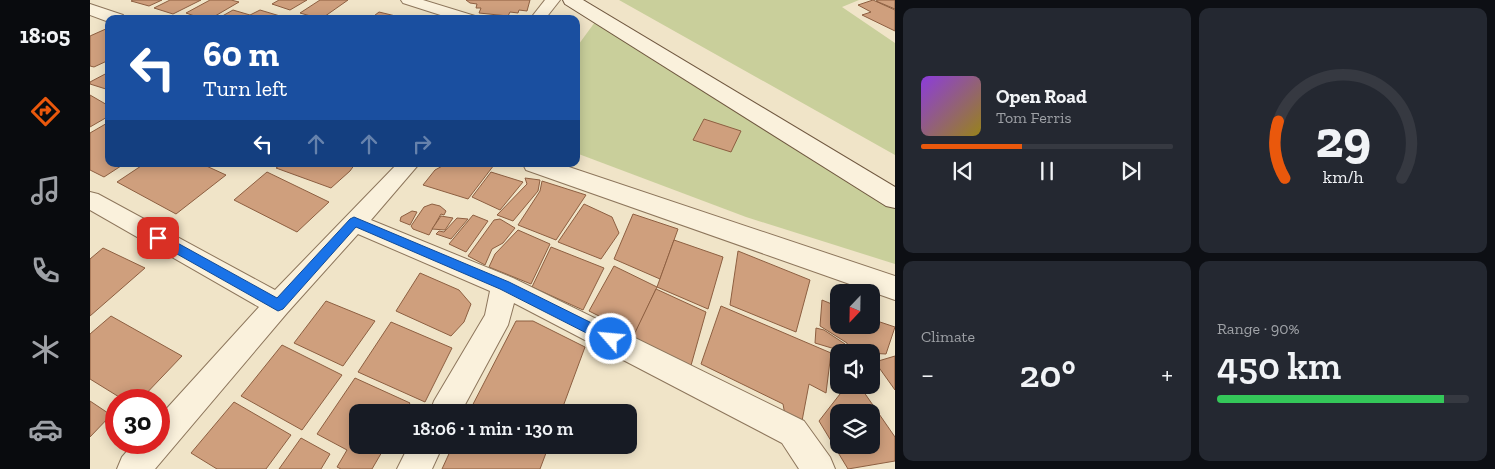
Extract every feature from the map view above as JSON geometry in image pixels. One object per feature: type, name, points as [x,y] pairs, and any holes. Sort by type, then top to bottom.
[{"type":"main road","points":[[572,0],[895,199]]},
{"type":"main road","points":[[584,0],[895,184]]},
{"type":"main road","points":[[90,9],[106,15]]},
{"type":"main road","points":[[544,167],[895,288]]},
{"type":"street","points":[[408,0],[457,15]]},
{"type":"street","points":[[540,15],[553,0]]},
{"type":"street","points":[[170,428],[278,305],[406,167]]},
{"type":"street","points":[[90,200],[278,305]]},
{"type":"street","points":[[354,222],[504,286],[793,432],[818,469]]},
{"type":"street","points":[[449,404],[498,317],[504,286]]},
{"type":"street","points":[[134,469],[147,454]]},
{"type":"street","points":[[414,469],[422,454]]},
{"type":"green space","points":[[619,0],[859,0],[842,7],[895,43],[895,155]]},
{"type":"green space","points":[[595,22],[895,209],[895,264],[746,217],[580,155],[580,43]]},
{"type":"building","points":[[162,0],[149,6],[131,1]]},
{"type":"building","points":[[170,0],[201,0],[173,14],[154,8]]},
{"type":"building","points":[[210,0],[239,2],[217,15],[192,15],[186,13]]},
{"type":"building","points":[[279,0],[307,0],[290,10],[272,4]]},
{"type":"building","points":[[320,0],[348,0],[327,15],[300,13]]},
{"type":"building","points":[[466,0],[530,0],[527,11],[519,10],[518,13],[510,12],[508,15],[479,13],[481,8],[476,8],[477,4]]},
{"type":"building","points":[[873,0],[895,10],[895,31],[862,15],[871,12],[858,5]]},
{"type":"building","points":[[895,0],[895,9],[876,1]]},
{"type":"building","points":[[233,10],[250,15],[224,15]]},
{"type":"building","points":[[260,10],[277,15],[250,15]]},
{"type":"building","points":[[379,12],[391,15],[375,15]]},
{"type":"building","points":[[105,29],[105,62],[94,67],[90,66],[90,36]]},
{"type":"building","points":[[105,74],[105,89],[90,84],[90,82]]},
{"type":"building","points":[[90,95],[105,104],[105,118],[90,127]]},
{"type":"building","points":[[704,119],[741,131],[731,152],[693,140]]},
{"type":"building","points":[[105,124],[105,167],[119,167],[104,177],[90,170],[90,133]]},
{"type":"building","points":[[140,167],[209,167],[226,175],[176,214],[117,182]]},
{"type":"building","points":[[278,167],[353,167],[331,188],[276,168]]},
{"type":"building","points":[[440,167],[492,167],[468,199],[423,185],[435,170]]},
{"type":"building","points":[[267,172],[329,202],[297,232],[234,200]]},
{"type":"building","points":[[491,172],[523,182],[500,210],[472,197]]},
{"type":"building","points":[[525,178],[540,180],[538,191],[513,221],[497,215],[527,184]]},
{"type":"building","points":[[542,181],[586,195],[556,240],[518,225],[540,191]]},
{"type":"building","points":[[432,204],[440,206],[446,211],[444,215],[441,214],[429,235],[413,229],[411,226],[424,207]]},
{"type":"building","points":[[584,204],[612,217],[619,233],[601,259],[558,242]]},
{"type":"building","points":[[412,211],[417,212],[410,225],[400,221],[401,217]]},
{"type":"building","points":[[633,214],[678,229],[660,279],[614,259]]},
{"type":"building","points":[[473,215],[488,221],[466,252],[449,244]]},
{"type":"building","points":[[441,216],[453,218],[445,230],[432,229]]},
{"type":"building","points":[[457,218],[468,219],[451,239],[436,234],[439,231],[444,232]]},
{"type":"building","points":[[500,219],[515,228],[503,243],[492,249],[485,265],[468,256],[494,220]]},
{"type":"building","points":[[518,230],[550,244],[531,284],[489,267],[495,254]]},
{"type":"building","points":[[674,240],[723,257],[708,309],[657,287]]},
{"type":"building","points":[[551,247],[604,268],[583,310],[532,287]]},
{"type":"building","points":[[103,248],[145,268],[90,316],[90,259]]},
{"type":"building","points":[[738,251],[810,280],[796,332],[730,305]]},
{"type":"building","points":[[614,266],[657,287],[635,334],[589,311]]},
{"type":"building","points":[[420,273],[459,290],[471,304],[464,322],[451,336],[396,311]]},
{"type":"building","points":[[656,289],[706,312],[690,369],[631,341]]},
{"type":"building","points":[[822,300],[830,303],[830,332],[820,326]]},
{"type":"building","points":[[326,301],[375,321],[343,366],[294,343]]},
{"type":"building","points":[[721,306],[830,353],[826,393],[809,384],[802,421],[785,415],[783,404],[701,364]]},
{"type":"building","points":[[111,316],[182,356],[150,389],[106,389],[90,379],[90,334]]},
{"type":"building","points":[[516,321],[533,321],[585,347],[564,404],[473,404]]},
{"type":"building","points":[[391,322],[452,348],[425,402],[358,372]]},
{"type":"building","points":[[880,322],[895,327],[886,354],[880,354],[880,344],[847,343],[833,334],[880,334]]},
{"type":"building","points":[[816,328],[824,330],[845,344],[830,344],[830,348],[815,343]]},
{"type":"building","points":[[282,345],[342,375],[302,430],[241,396]]},
{"type":"building","points":[[895,356],[895,390],[880,369],[880,360]]},
{"type":"building","points":[[355,378],[410,403],[349,404],[349,454],[381,454],[372,469],[341,469],[337,467],[347,450],[317,434]]},
{"type":"building","points":[[840,394],[865,394],[872,404],[832,404]]},
{"type":"building","points":[[90,401],[105,411],[105,421],[90,437]]},
{"type":"building","points":[[234,402],[291,435],[266,469],[217,469],[191,453]]},
{"type":"building","points":[[830,407],[830,439],[819,421]]},
{"type":"building","points":[[880,415],[895,437],[895,461],[848,469],[839,454],[880,454]]},
{"type":"building","points":[[301,438],[330,454],[321,469],[279,469]]},
{"type":"building","points":[[449,454],[546,454],[540,469],[442,469]]},
{"type":"route","points":[[158,238],[278,305],[354,222],[504,286],[611,339]]}]
